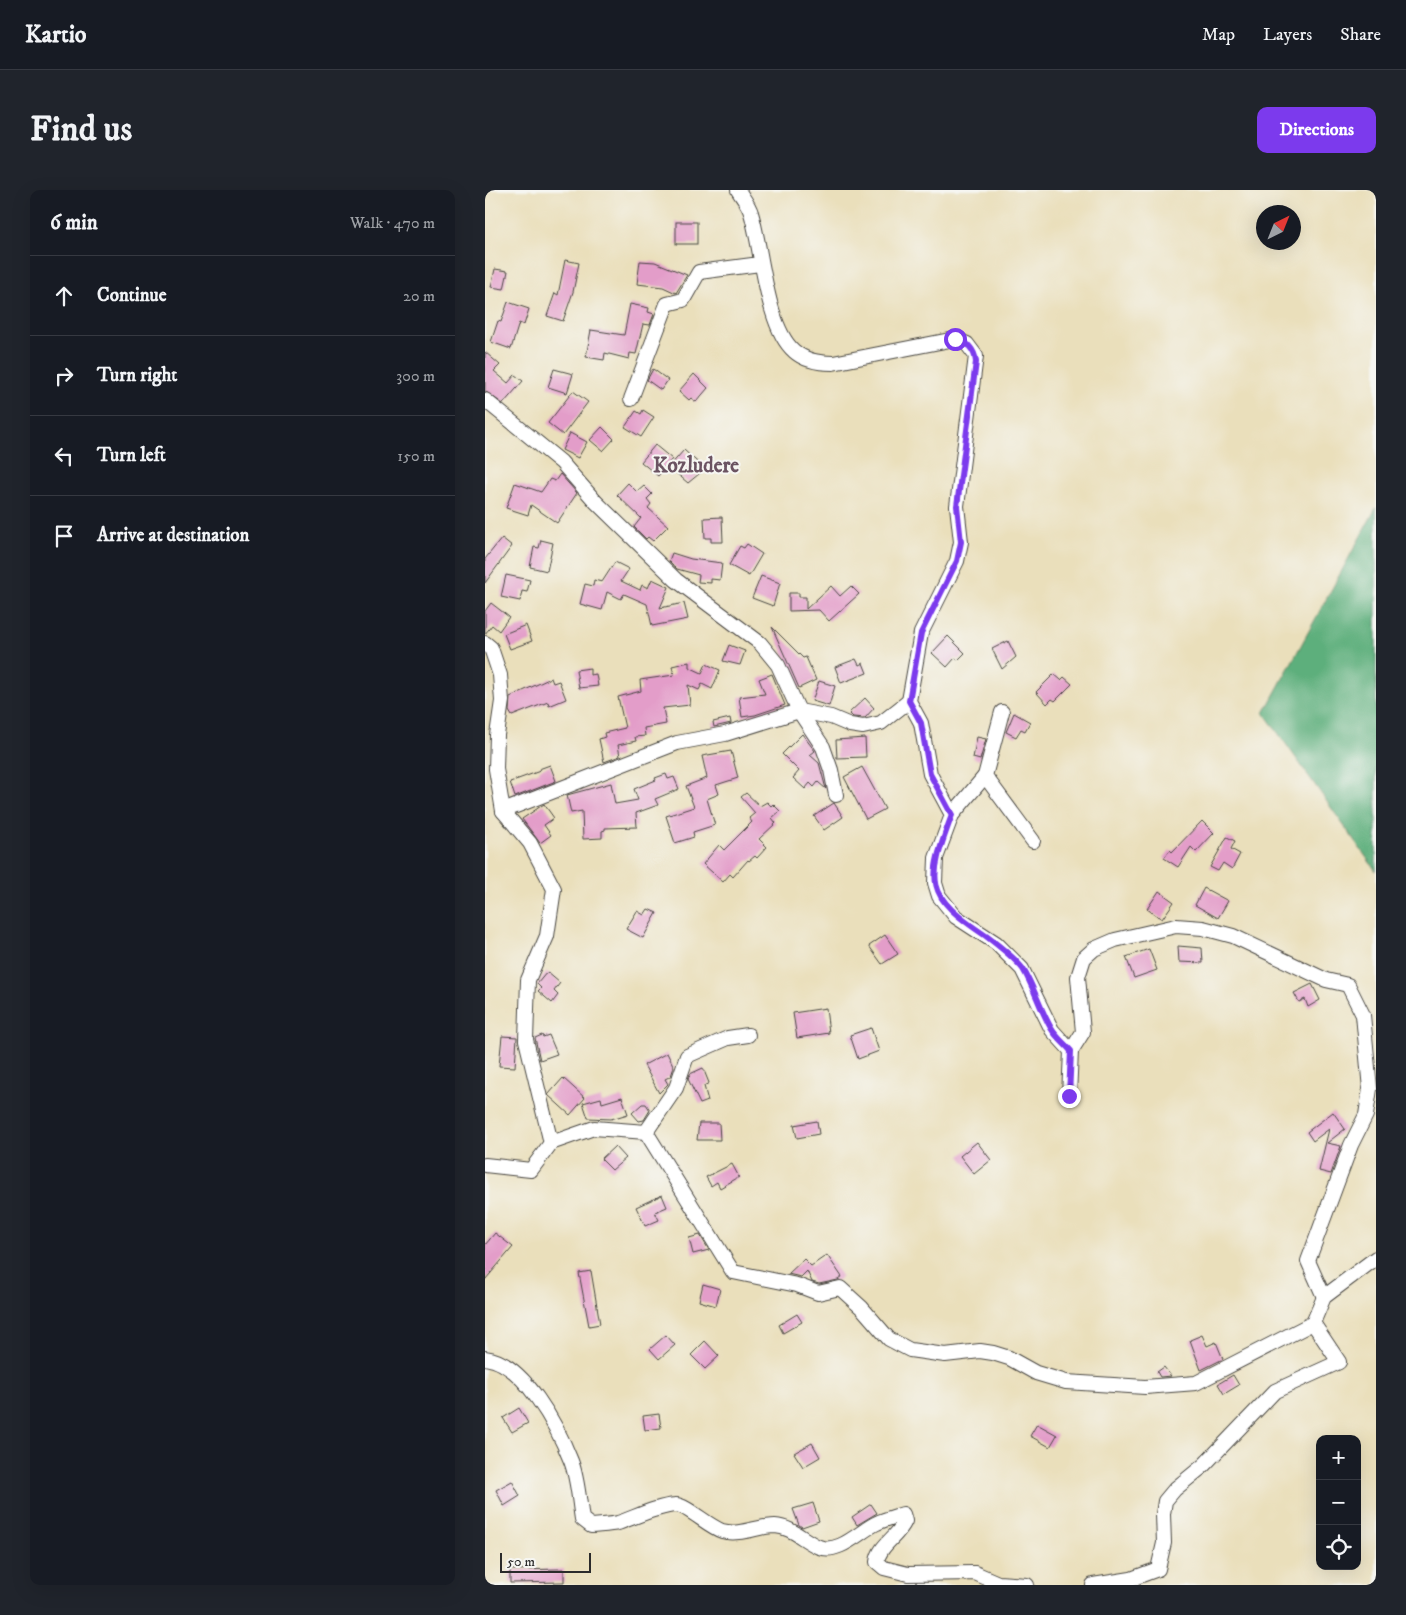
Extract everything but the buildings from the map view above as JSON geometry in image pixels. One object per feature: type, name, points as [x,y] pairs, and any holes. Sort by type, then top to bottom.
[{"type":"street","points":[[738,190],[751,212],[760,264],[780,332],[794,351],[804,358],[818,363],[833,363],[955,339],[967,344],[975,356],[957,506],[961,542],[957,561],[921,633],[909,701],[921,723],[930,774],[952,815]]},
{"type":"street","points":[[631,400],[667,304],[683,300],[699,272],[760,264]]},
{"type":"street","points":[[485,400],[561,462],[596,502],[676,580],[760,643],[778,665],[799,711],[823,747],[831,770],[836,795]]},
{"type":"street","points":[[485,643],[491,648],[501,674],[502,701],[497,735],[496,769],[503,811],[530,843],[554,889],[547,936],[528,980],[526,1040],[551,1143]]},
{"type":"street","points":[[503,811],[677,743],[725,734],[799,711],[863,727],[881,723],[909,701]]},
{"type":"street","points":[[1002,712],[985,776],[952,815],[936,858],[935,883],[939,896],[956,917],[996,943],[1022,969],[1052,1030],[1071,1051]]},
{"type":"street","points":[[985,776],[1033,841]]},
{"type":"street","points":[[1069,1096],[1071,1051],[1083,1032],[1078,977],[1084,958],[1094,949],[1115,940],[1176,926],[1203,928],[1233,936],[1326,980],[1348,985],[1363,1014],[1370,1089],[1366,1116],[1351,1145],[1308,1261],[1324,1297]]},
{"type":"street","points":[[646,1132],[676,1088],[687,1056],[728,1038],[749,1035]]},
{"type":"street","points":[[485,1165],[531,1170],[551,1143],[594,1128],[646,1132]]},
{"type":"street","points":[[646,1132],[733,1272],[797,1285],[818,1294],[840,1288],[889,1339],[910,1350],[945,1356],[980,1351],[993,1353],[1009,1358],[1037,1373],[1066,1382],[1145,1387],[1196,1382],[1313,1322],[1324,1297],[1376,1258]]},
{"type":"street","points":[[1093,1585],[1131,1579],[1158,1569],[1164,1543],[1163,1514],[1165,1501],[1175,1489],[1203,1466],[1275,1391],[1339,1362],[1313,1322]]},
{"type":"street","points":[[485,1358],[492,1359],[513,1370],[526,1383],[553,1424],[572,1463],[582,1519],[591,1526],[615,1524],[654,1510],[678,1505],[691,1511],[706,1524],[724,1532],[746,1532],[767,1526],[783,1527],[820,1548],[829,1549],[841,1545],[877,1522],[903,1514],[905,1521],[902,1528],[878,1553],[877,1562],[884,1568],[908,1574],[975,1573],[998,1583],[1027,1585]]},
{"type":"green space","points":[[1376,508],[1376,871],[1264,713]]},
{"type":"district","name":"Kozludere","points":[[696,466]]},
{"type":"route","points":[[955,339],[962,340],[973,350],[976,362],[957,506],[961,542],[957,561],[921,633],[909,701],[921,723],[930,774],[952,815],[936,858],[935,883],[939,896],[956,917],[996,943],[1022,969],[1052,1030],[1071,1051],[1069,1096]]}]
